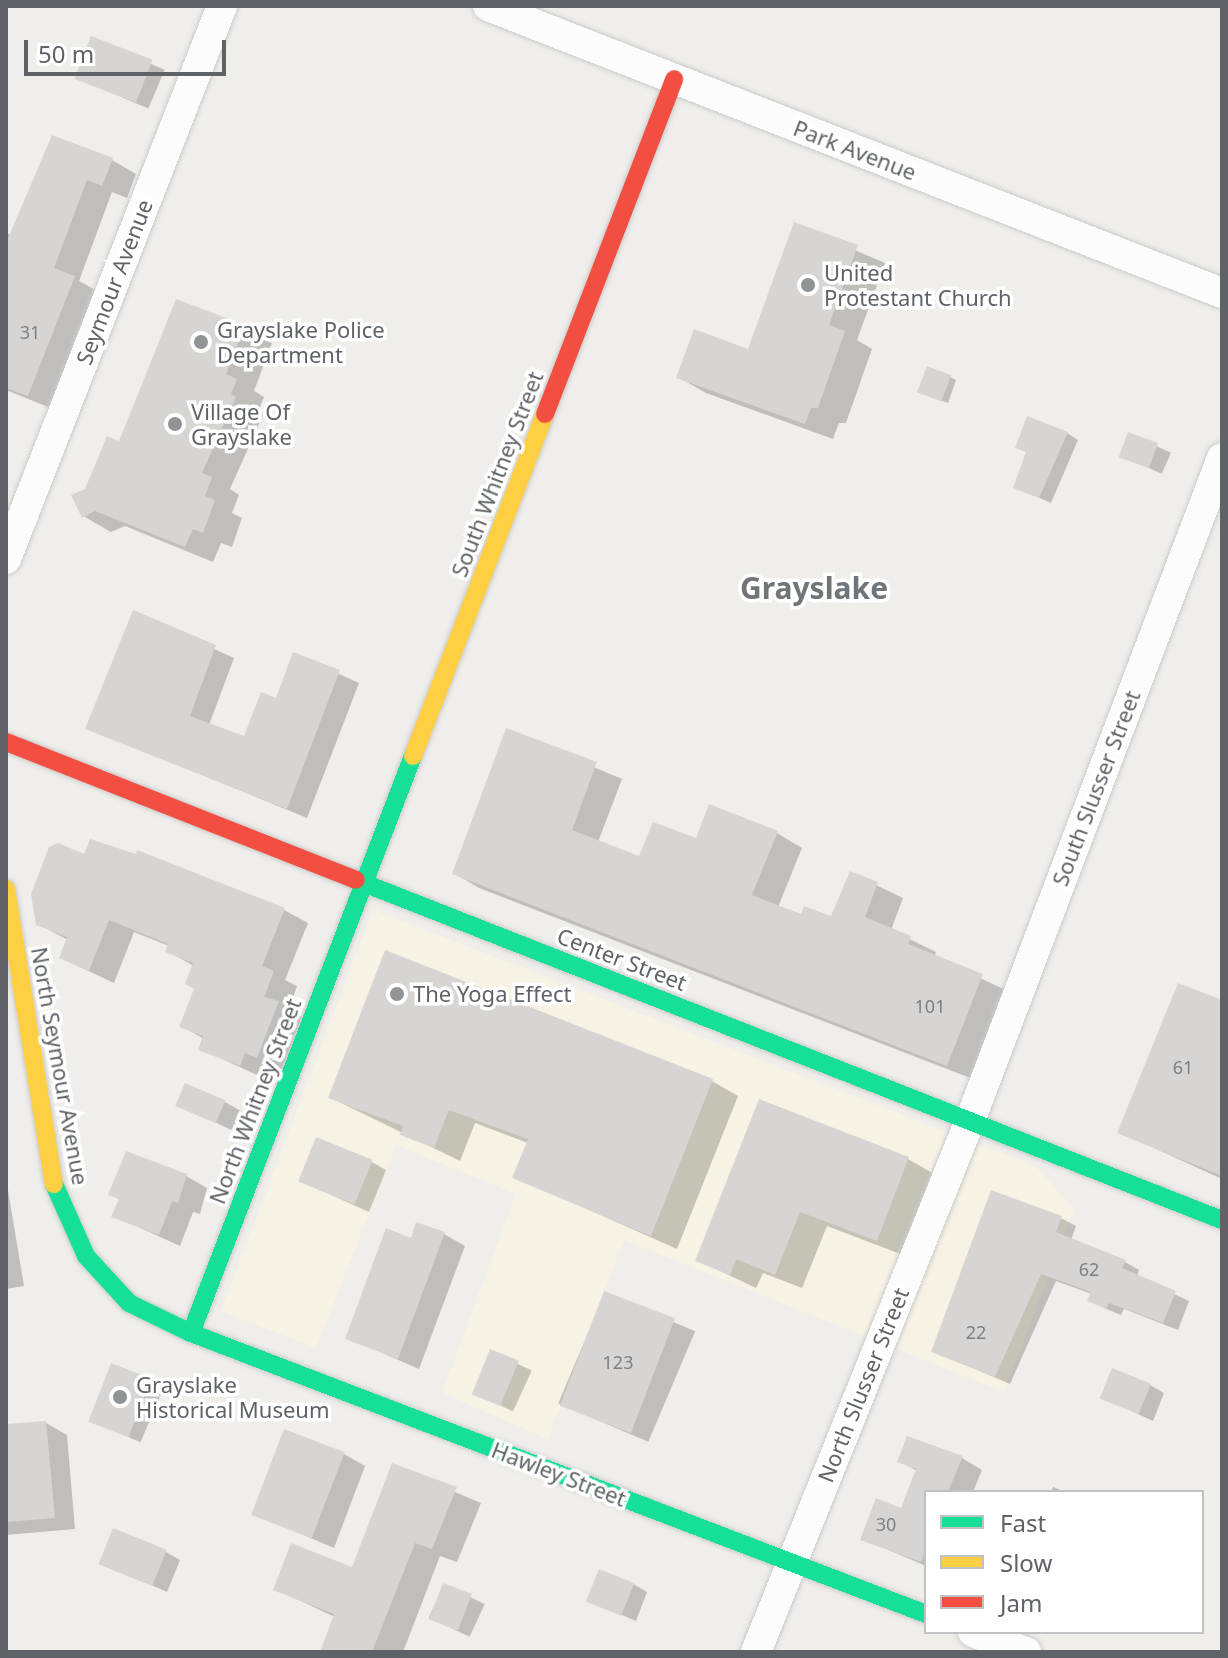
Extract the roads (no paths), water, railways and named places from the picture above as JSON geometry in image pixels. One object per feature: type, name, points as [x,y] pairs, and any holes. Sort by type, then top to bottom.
[{"type":"street","name":"Seymour Avenue","points":[[6,559],[222,6]]},
{"type":"street","name":"Park Avenue","points":[[488,6],[1222,293]]},
{"type":"street","name":"South Whitney Street","points":[[364,886],[674,79]]},
{"type":"street","name":"South Slusser Street","points":[[971,1118],[1222,458]]},
{"type":"street","name":"Center Street","points":[[6,742],[364,886],[971,1118],[1222,1220]]},
{"type":"street","name":"North Whitney Street","points":[[191,1333],[364,886]]},
{"type":"street","name":"North Seymour Avenue","points":[[6,889],[47,1157],[69,1228],[105,1281],[129,1303],[191,1333]]},
{"type":"street","name":"North Slusser Street","points":[[756,1652],[971,1118]]},
{"type":"street","name":"Hawley Street","points":[[191,1333],[924,1613]]},
{"type":"street","points":[[978,1634],[1026,1652]]},
{"type":"place","name":"United Protestant Church","points":[[808,285]]},
{"type":"place","name":"Grayslake Police Department","points":[[201,342]]},
{"type":"place","name":"Village Of Grayslake","points":[[175,424]]},
{"type":"place","name":"The Yoga Effect","points":[[397,994]]},
{"type":"place","name":"Grayslake Historical Museum","points":[[120,1397]]},
{"type":"district","name":"Grayslake","points":[[814,588]]}]
